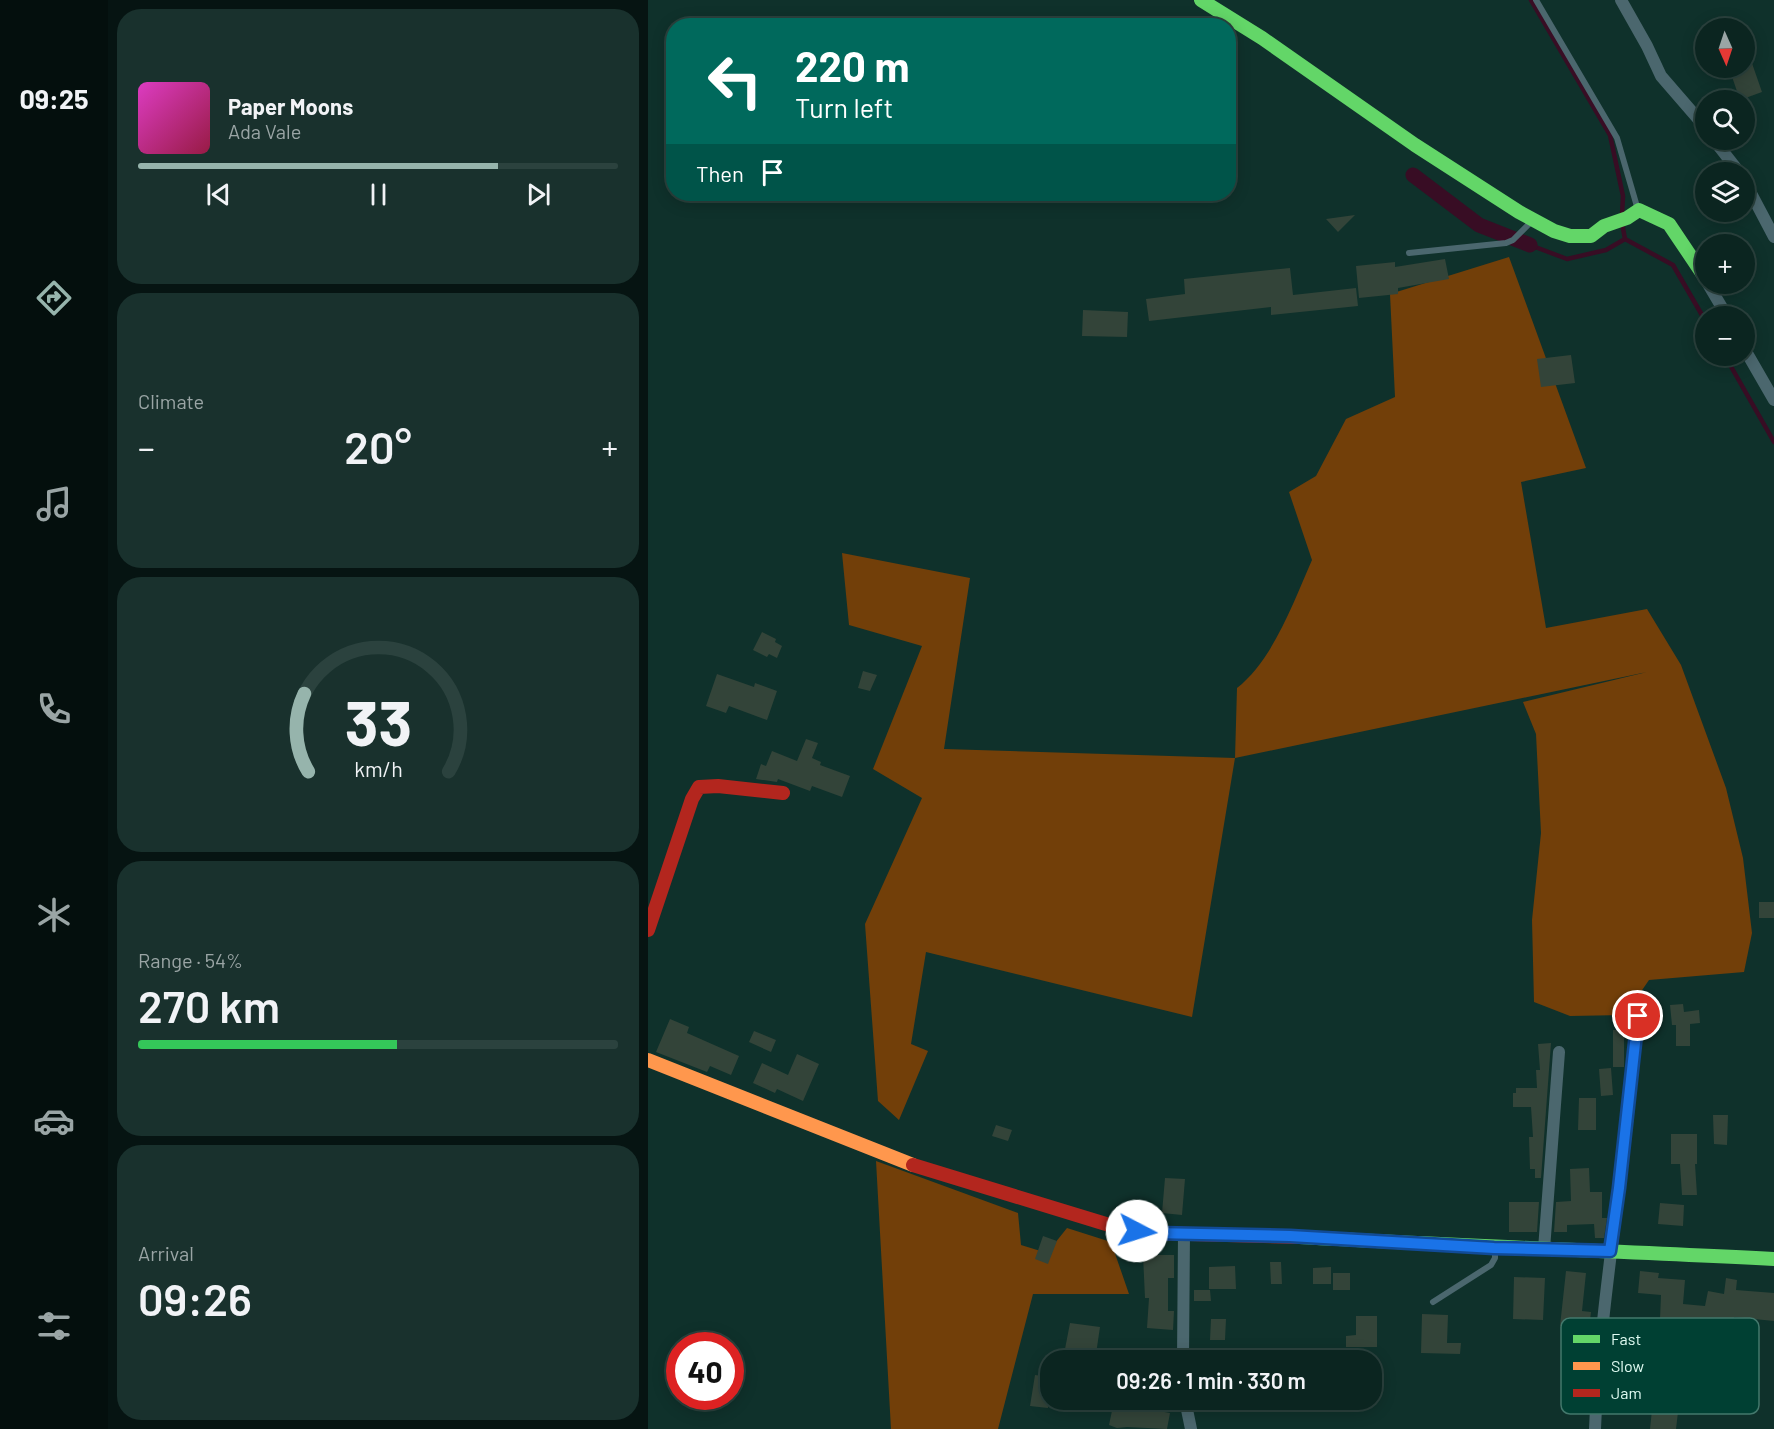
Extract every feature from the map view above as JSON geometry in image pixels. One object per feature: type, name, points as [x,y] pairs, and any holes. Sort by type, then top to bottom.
[{"type":"street","points":[[1201,0],[1229,18]]},
{"type":"street","points":[[1621,0],[1647,46],[1660,76],[1695,116]]},
{"type":"street","points":[[1236,22],[1531,223],[1570,236],[1591,236],[1604,226],[1633,214],[1669,224],[1695,263]]},
{"type":"street","points":[[1722,150],[1731,162]]},
{"type":"street","points":[[1755,201],[1774,237]]},
{"type":"street","points":[[1754,366],[1774,400]]},
{"type":"street","points":[[648,930],[692,799],[699,788],[718,786],[783,793]]},
{"type":"street","points":[[1603,1318],[1638,1016]]},
{"type":"street","points":[[1544,1249],[1559,1052]]},
{"type":"street","points":[[648,1060],[904,1162],[1119,1228],[1154,1233],[1300,1236],[1494,1248],[1774,1259]]},
{"type":"street","points":[[1183,1350],[1184,1233]]},
{"type":"street","points":[[1187,1410],[1191,1429]]},
{"type":"street","points":[[1595,1429],[1596,1414]]},
{"type":"lane","points":[[1536,0],[1617,138],[1633,214]]},
{"type":"lane","points":[[1409,253],[1506,243],[1513,240],[1531,223]]},
{"type":"lane","points":[[1433,1302],[1491,1265],[1495,1258],[1494,1248]]},
{"type":"shaded area","points":[[1509,257],[1586,468],[1521,482],[1546,628],[1647,609],[1681,665],[1726,788],[1743,858],[1752,933],[1744,972],[1649,980],[1625,1015],[1570,1016],[1534,1002],[1532,920],[1541,833],[1536,734],[1523,702],[1647,672],[1235,758],[1237,688],[1250,676],[1272,646],[1312,560],[1289,492],[1316,476],[1346,419],[1395,397],[1390,294]]},
{"type":"shaded area","points":[[842,553],[970,578],[944,749],[1235,758],[1192,1017],[926,952],[911,1044],[928,1051],[899,1120],[878,1101],[865,924],[922,798],[873,769],[922,646],[849,625]]},
{"type":"shaded area","points":[[876,1161],[1018,1213],[1021,1245],[1047,1253],[1067,1228],[1111,1242],[1129,1294],[1033,1294],[998,1429],[891,1429]]},
{"type":"building","points":[[1755,72],[1762,92],[1755,95],[1755,90],[1737,90],[1732,78],[1755,78]]},
{"type":"building","points":[[1355,215],[1338,232],[1326,219]]},
{"type":"building","points":[[1445,259],[1449,279],[1398,288],[1398,294],[1359,298],[1356,266],[1395,262],[1395,267]]},
{"type":"building","points":[[1290,268],[1293,295],[1356,288],[1358,306],[1271,315],[1271,307],[1149,321],[1146,299],[1185,294],[1184,279]]},
{"type":"building","points":[[1083,310],[1128,312],[1127,337],[1082,336]]},
{"type":"building","points":[[1571,355],[1575,383],[1541,387],[1537,359]]},
{"type":"building","points":[[762,632],[776,639],[775,642],[782,646],[777,658],[769,654],[767,657],[753,650]]},
{"type":"building","points":[[863,671],[877,675],[870,691],[858,688]]},
{"type":"building","points":[[717,674],[754,687],[755,683],[777,691],[767,720],[729,706],[726,713],[706,706]]},
{"type":"building","points":[[806,739],[818,743],[812,758],[821,762],[820,765],[850,776],[842,797],[812,786],[810,791],[778,779],[777,782],[756,779],[761,764],[766,766],[772,751],[797,761]]},
{"type":"building","points":[[1759,902],[1774,902],[1774,918],[1759,918]]},
{"type":"building","points":[[1683,1004],[1684,1012],[1699,1010],[1700,1023],[1690,1024],[1690,1046],[1676,1046],[1676,1025],[1672,1025],[1670,1005]]},
{"type":"building","points":[[670,1019],[689,1027],[687,1033],[739,1056],[731,1075],[710,1066],[707,1072],[656,1052]]},
{"type":"building","points":[[1613,1030],[1624,1030],[1624,1067],[1613,1067]]},
{"type":"building","points":[[754,1031],[776,1040],[771,1052],[749,1042]]},
{"type":"building","points":[[1551,1043],[1541,1178],[1535,1178],[1535,1169],[1530,1169],[1529,1137],[1533,1137],[1531,1107],[1513,1107],[1513,1093],[1516,1093],[1516,1088],[1537,1088],[1536,1070],[1540,1070],[1538,1044]]},
{"type":"building","points":[[797,1054],[819,1064],[803,1101],[777,1089],[775,1093],[753,1083],[762,1063],[788,1075]]},
{"type":"building","points":[[1611,1068],[1613,1095],[1601,1096],[1599,1069]]},
{"type":"building","points":[[1579,1098],[1596,1098],[1596,1130],[1578,1130]]},
{"type":"building","points":[[1713,1115],[1728,1115],[1727,1145],[1714,1144]]},
{"type":"building","points":[[996,1125],[1012,1130],[1008,1141],[992,1136]]},
{"type":"building","points":[[1671,1134],[1697,1134],[1697,1164],[1695,1164],[1697,1195],[1682,1195],[1680,1164],[1671,1164]]},
{"type":"building","points":[[1589,1168],[1590,1192],[1602,1192],[1602,1218],[1607,1218],[1604,1238],[1595,1238],[1594,1224],[1567,1225],[1567,1232],[1554,1232],[1556,1202],[1571,1201],[1570,1169]]},
{"type":"building","points":[[1165,1178],[1185,1179],[1182,1215],[1162,1213]]},
{"type":"building","points":[[1509,1202],[1539,1202],[1537,1232],[1509,1232]]},
{"type":"building","points":[[1660,1203],[1684,1205],[1683,1226],[1658,1224]]},
{"type":"building","points":[[1043,1236],[1057,1241],[1048,1264],[1035,1259]]},
{"type":"building","points":[[1143,1255],[1174,1255],[1174,1278],[1168,1278],[1168,1311],[1174,1311],[1173,1330],[1147,1328],[1149,1298],[1145,1298]]},
{"type":"building","points":[[1270,1262],[1281,1262],[1282,1284],[1271,1284]]},
{"type":"building","points":[[1235,1266],[1236,1289],[1209,1289],[1209,1267]]},
{"type":"building","points":[[1331,1267],[1331,1284],[1313,1284],[1313,1268]]},
{"type":"building","points":[[1566,1271],[1586,1273],[1582,1311],[1591,1312],[1590,1318],[1561,1318],[1560,1326]]},
{"type":"building","points":[[1640,1271],[1659,1273],[1658,1278],[1685,1280],[1683,1304],[1705,1306],[1708,1291],[1724,1294],[1726,1278],[1737,1280],[1736,1290],[1774,1293],[1774,1321],[1734,1317],[1660,1318],[1661,1295],[1638,1293]]},
{"type":"building","points":[[1333,1273],[1350,1273],[1350,1290],[1333,1290]]},
{"type":"building","points":[[1514,1277],[1545,1278],[1543,1320],[1513,1319]]},
{"type":"building","points":[[1194,1290],[1210,1290],[1211,1301],[1194,1301]]},
{"type":"building","points":[[1422,1314],[1448,1315],[1447,1343],[1461,1343],[1460,1354],[1421,1353]]},
{"type":"building","points":[[1356,1316],[1377,1316],[1377,1347],[1346,1347],[1346,1336],[1356,1335]]},
{"type":"building","points":[[1211,1319],[1226,1319],[1225,1340],[1210,1340]]},
{"type":"building","points":[[1070,1323],[1100,1327],[1097,1350],[1065,1349]]},
{"type":"building","points":[[1035,1375],[1040,1376],[1040,1407],[1030,1406]]},
{"type":"building","points":[[1112,1410],[1153,1410],[1170,1413],[1167,1429],[1117,1428],[1109,1425]]},
{"type":"building","points":[[1652,1414],[1678,1414],[1676,1429],[1650,1429]]},
{"type":"waterway","points":[[1531,0],[1610,135],[1623,196],[1622,215]]},
{"type":"waterway","points":[[1413,175],[1479,225],[1530,245]]},
{"type":"waterway","points":[[1622,223],[1625,239]]},
{"type":"waterway","points":[[1530,245],[1567,259],[1606,250],[1625,239],[1673,265],[1697,306]]},
{"type":"waterway","points":[[1731,366],[1774,442]]},
{"type":"traffic: fast","points":[[1201,0],[1230,18]]},
{"type":"traffic: fast","points":[[1236,22],[1415,145],[1519,212],[1554,231],[1570,236],[1591,236],[1604,226],[1627,218],[1639,210],[1669,224],[1695,263]]},
{"type":"traffic: fast","points":[[1300,1237],[1774,1259]]},
{"type":"traffic: slow","points":[[648,1060],[913,1165]]},
{"type":"traffic: jam","points":[[648,930],[692,799],[699,787],[718,786],[783,793]]},
{"type":"traffic: jam","points":[[913,1165],[1119,1228],[1154,1233],[1300,1237]]},
{"type":"route","points":[[1137,1231],[1290,1236],[1494,1248],[1610,1251],[1638,1016]]}]
